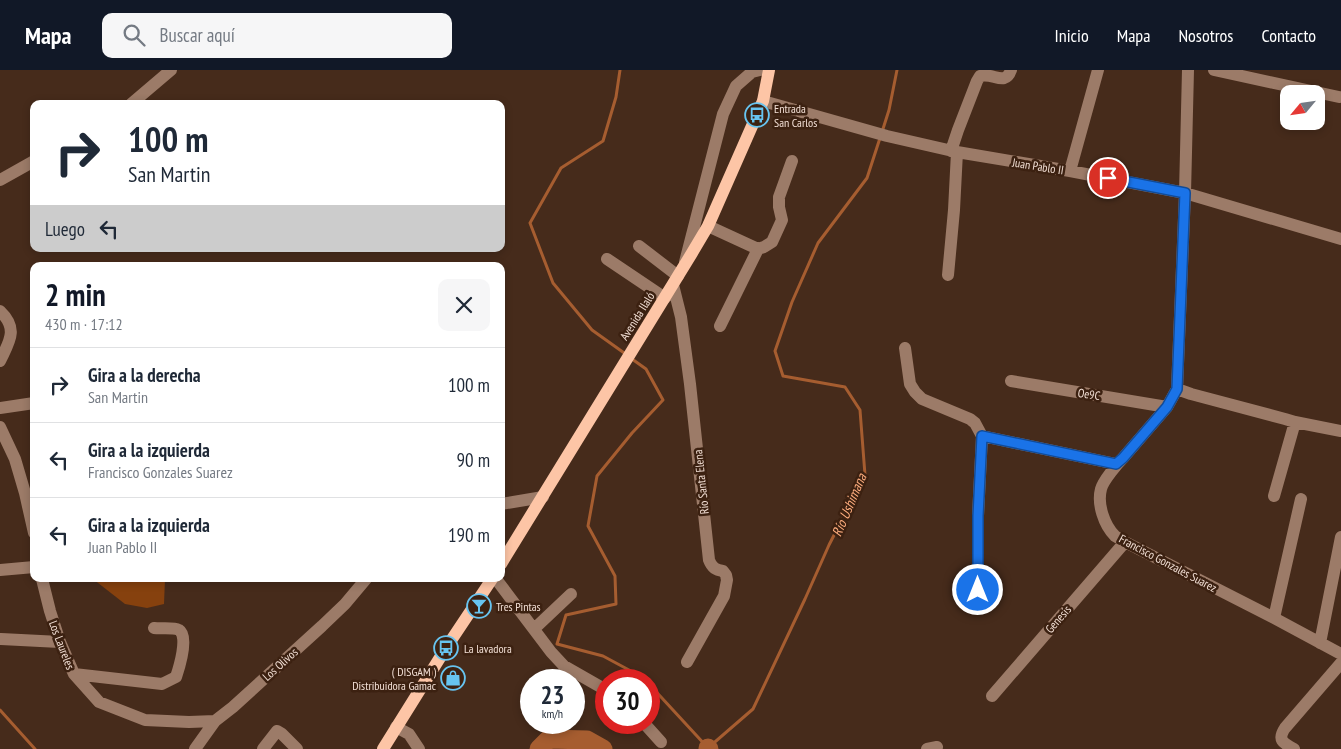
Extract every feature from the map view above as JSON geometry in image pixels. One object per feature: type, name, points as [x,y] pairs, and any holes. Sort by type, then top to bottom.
[{"type":"main road","name":"Avenida Ilaló","points":[[505,558],[708,226],[763,101],[769,70]]},
{"type":"main road","points":[[383,749],[490,582]]},
{"type":"street","points":[[136,100],[171,70]]},
{"type":"street","points":[[639,246],[678,276],[723,114],[736,86],[752,72],[760,70]]},
{"type":"street","points":[[948,275],[954,210],[954,152],[958,130],[980,76],[988,74],[1004,79],[1011,70]]},
{"type":"street","points":[[1070,171],[1098,70]]},
{"type":"street","name":"Francisco Gonzales Suarez","points":[[1188,70],[1177,389],[1167,407],[1116,464],[1101,488],[1100,504],[1104,520],[1114,535],[1125,542],[1341,654]]},
{"type":"street","points":[[1214,70],[1339,97]]},
{"type":"street","name":"Juan Pablo II","points":[[763,101],[887,136],[954,152],[1070,171],[1185,193],[1341,239]]},
{"type":"street","points":[[708,226],[758,248],[772,242],[782,220],[779,197],[792,161]]},
{"type":"street","points":[[0,180],[30,162]]},
{"type":"street","points":[[720,326],[758,248]]},
{"type":"street","points":[[607,259],[664,298]]},
{"type":"street","name":"Río Santa Elena","points":[[678,276],[709,560],[711,566],[723,571],[727,580],[724,596],[687,662]]},
{"type":"street","points":[[0,311],[8,318],[12,337],[0,361]]},
{"type":"street","points":[[905,348],[910,384],[915,392],[922,399],[970,419],[975,423],[982,436],[978,516],[978,590]]},
{"type":"street","name":"Oe9C","points":[[1012,381],[1167,407]]},
{"type":"street","points":[[1177,389],[1295,422],[1341,431]]},
{"type":"street","points":[[0,408],[30,404]]},
{"type":"street","points":[[1274,496],[1295,422]]},
{"type":"street","points":[[0,428],[30,493]]},
{"type":"street","points":[[982,436],[1116,464]]},
{"type":"street","points":[[505,503],[543,497]]},
{"type":"street","points":[[1274,618],[1302,499]]},
{"type":"street","points":[[1320,643],[1341,537]]},
{"type":"street","name":"Genesis","points":[[992,696],[1125,542]]},
{"type":"street","points":[[0,570],[30,567]]},
{"type":"street","name":"Los Laureles","points":[[43,582],[60,642],[74,674],[99,702],[145,720],[215,721]]},
{"type":"street","name":"Los Olivos","points":[[195,749],[215,721],[233,708],[322,626],[345,604],[363,582]]},
{"type":"street","points":[[498,582],[564,666],[595,684]]},
{"type":"street","points":[[534,629],[571,594]]},
{"type":"street","points":[[74,674],[162,684],[176,677],[184,636],[177,629],[154,628]]},
{"type":"street","points":[[1,639],[60,642]]},
{"type":"street","points":[[1290,748],[1281,740],[1281,735],[1285,728],[1341,664]]},
{"type":"street","points":[[396,727],[409,734],[419,749]]},
{"type":"street","points":[[263,749],[277,731],[297,749]]},
{"type":"street","points":[[654,734],[661,742]]},
{"type":"shaded area","points":[[97,582],[165,582],[164,604],[147,608],[125,604]]},
{"type":"waterway","points":[[620,70],[616,97],[603,141],[561,168],[530,223],[553,283],[592,330],[627,355]]},
{"type":"waterway","name":"Río Ushimana","points":[[882,132],[889,110],[897,70]]},
{"type":"waterway","name":"Río Ushimana","points":[[660,696],[708,748],[753,709],[829,545],[865,475],[860,410],[845,387],[783,376],[775,351],[792,302],[818,243],[867,178],[880,138]]},
{"type":"waterway","points":[[627,669],[603,656],[557,644],[566,615],[616,604],[615,576],[588,526],[597,476],[632,433],[663,400],[646,369],[632,359]]},
{"type":"waterway","points":[[0,710],[35,749]]},
{"type":"waterway","name":"Río Ushimana","points":[[539,749],[549,739],[587,740],[603,749]]},
{"type":"place","name":"Entrada San Carlos","points":[[757,115]]},
{"type":"place","name":"Tres Pintas","points":[[479,606]]},
{"type":"place","name":"La lavadora","points":[[446,648]]},
{"type":"place","name":"( DISGAM ) Distribuidora Gamac","points":[[453,678]]},
{"type":"route","points":[[978,590],[978,516],[982,436],[1116,464],[1167,407],[1177,389],[1185,193],[1108,178]]}]
